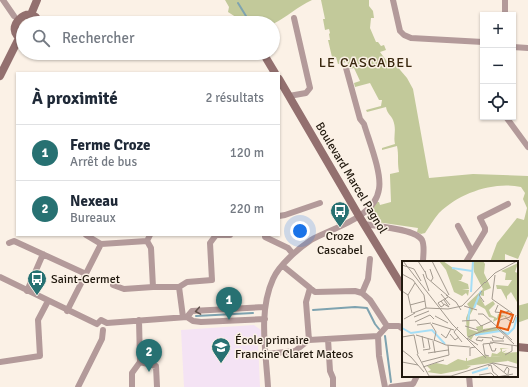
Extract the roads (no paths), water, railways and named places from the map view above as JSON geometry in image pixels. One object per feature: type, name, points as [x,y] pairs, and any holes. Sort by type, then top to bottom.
[{"type":"street","points":[[3,0],[14,16]]},
{"type":"street","points":[[32,12],[37,0]]},
{"type":"street","points":[[393,0],[400,31],[404,35],[411,38],[480,42]]},
{"type":"street","points":[[505,0],[505,12]]},
{"type":"street","points":[[16,34],[12,30],[11,25],[14,16],[22,10],[32,12],[36,16]]},
{"type":"street","points":[[289,96],[306,93],[310,88],[294,18]]},
{"type":"street","points":[[0,76],[16,47]]},
{"type":"street","points":[[516,47],[528,48]]},
{"type":"street","points":[[267,60],[274,72]]},
{"type":"street","points":[[268,387],[264,307],[273,278],[293,254],[310,241],[345,226],[365,212],[377,197],[379,184],[364,124],[360,119],[346,68]]},
{"type":"street","name":"Boulevard Marcel Pagnol","points":[[280,81],[402,286]]},
{"type":"street","points":[[508,120],[528,147]]},
{"type":"street","points":[[280,216],[320,203]]},
{"type":"street","points":[[467,261],[485,231],[480,218],[508,204]]},
{"type":"street","points":[[364,224],[417,235],[423,244],[423,261]]},
{"type":"street","points":[[458,226],[472,252]]},
{"type":"street","points":[[88,236],[101,244],[148,238],[151,248],[152,286]]},
{"type":"street","points":[[113,285],[124,289],[152,286],[180,287],[187,282],[212,280],[210,243],[215,236]]},
{"type":"street","points":[[265,236],[288,248],[293,254]]},
{"type":"street","points":[[9,243],[14,241],[86,274]]},
{"type":"street","points":[[67,311],[101,244]]},
{"type":"street","points":[[27,291],[43,254]]},
{"type":"street","points":[[362,293],[368,279],[370,259]]},
{"type":"street","points":[[283,266],[315,292],[362,293],[370,300],[387,326]]},
{"type":"street","points":[[0,277],[48,302],[97,324],[98,329],[103,330]]},
{"type":"street","points":[[180,287],[185,317]]},
{"type":"street","points":[[309,340],[306,302],[310,288]]},
{"type":"street","points":[[0,362],[40,356],[38,320],[48,302]]},
{"type":"street","points":[[185,317],[192,311],[264,307]]},
{"type":"street","points":[[97,324],[102,320],[107,323],[185,317],[193,321],[202,322],[265,319]]},
{"type":"street","points":[[132,387],[132,373],[140,362],[139,320]]},
{"type":"street","points":[[78,387],[102,339],[103,330],[106,328],[107,323]]},
{"type":"street","points":[[266,354],[295,351],[309,340],[378,336],[387,326],[399,326],[402,328]]},
{"type":"street","points":[[378,336],[379,356],[385,387]]},
{"type":"street","points":[[328,339],[330,370],[333,378],[333,387]]},
{"type":"street","points":[[518,347],[528,348]]},
{"type":"street","points":[[140,362],[156,366],[157,387]]},
{"type":"street","points":[[391,387],[412,384],[416,377]]},
{"type":"street","points":[[469,377],[470,387]]},
{"type":"waterway","points":[[238,3],[246,16]]},
{"type":"waterway","points":[[313,310],[355,307],[367,308],[379,329]]},
{"type":"waterway","points":[[196,316],[253,313]]},
{"type":"waterway","points":[[385,336],[391,382]]},
{"type":"place","name":"Croze Cascabel","points":[[340,228]]},
{"type":"place","name":"Saint-Germet","points":[[37,296]]},
{"type":"place","name":"Ferme Croze","points":[[229,320]]},
{"type":"place","name":"École primaire Francine Claret Mateos","points":[[221,364]]},
{"type":"place","name":"Nexeau","points":[[149,372]]},
{"type":"district","name":"LE CASCABEL","points":[[366,62]]}]
